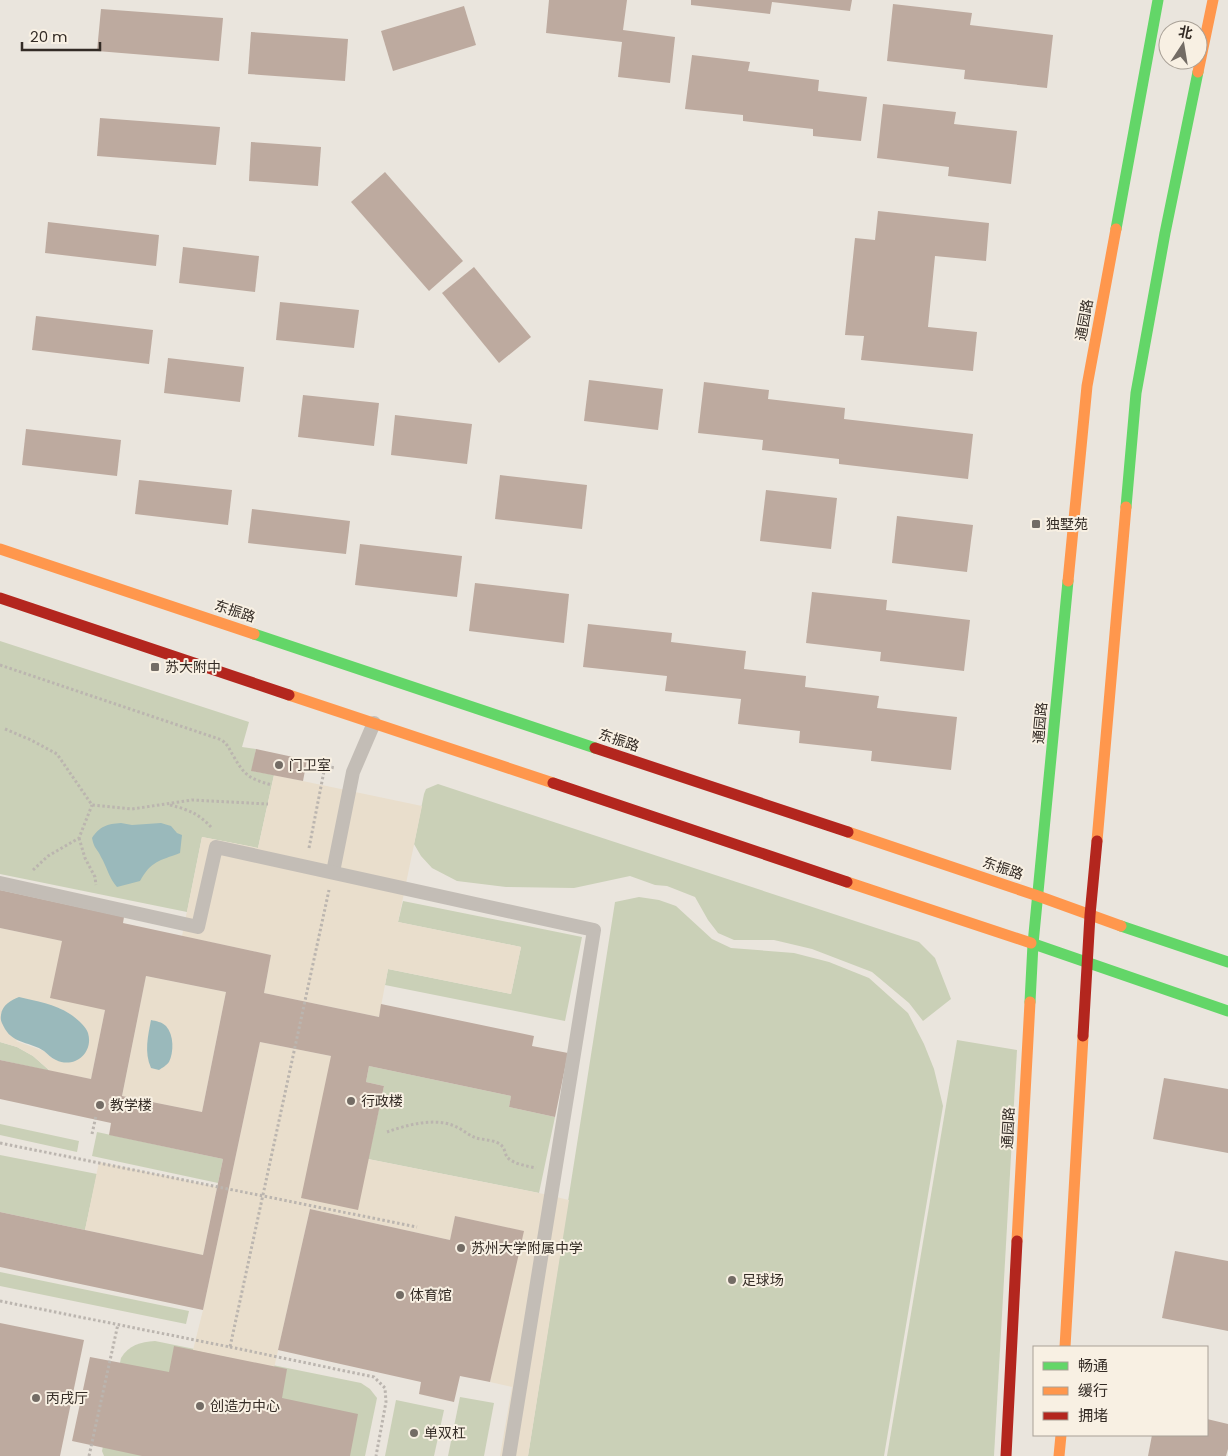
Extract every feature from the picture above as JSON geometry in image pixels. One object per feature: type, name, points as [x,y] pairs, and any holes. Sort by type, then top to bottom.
[{"type":"main road","name":"通园路","points":[[1006,1456],[1034,944],[1087,386],[1158,0]]},
{"type":"main road","points":[[1065,1346],[1086,963],[1136,393],[1165,232],[1213,0]]},
{"type":"main road","name":"东振路","points":[[0,549],[1038,896],[1228,962]]},
{"type":"main road","points":[[0,598],[1034,944],[1228,1011]]},
{"type":"main road","points":[[1059,1456],[1060,1436]]},
{"type":"lane","points":[[333,872],[353,772],[374,723]]},
{"type":"lane","points":[[0,883],[198,927],[216,847],[594,930],[509,1456]]},
{"type":"path","points":[[0,665],[222,740],[228,746],[242,770],[254,780],[272,785]]},
{"type":"path","points":[[5,729],[58,754],[92,805]]},
{"type":"path","points":[[305,866],[325,766],[353,772]]},
{"type":"path","points":[[92,805],[132,809],[192,800],[268,804]]},
{"type":"path","points":[[167,804],[201,817],[213,829]]},
{"type":"path","points":[[92,805],[79,838],[85,858],[95,877],[98,905]]},
{"type":"path","points":[[20,888],[37,866],[48,856],[79,838]]},
{"type":"path","points":[[230,1347],[333,872]]},
{"type":"path","points":[[92,1134],[96,1116]]},
{"type":"path","points":[[387,1132],[400,1127],[431,1122],[450,1124],[474,1137],[502,1146],[507,1158],[518,1164],[555,1174]]},
{"type":"path","points":[[0,1143],[417,1227]]},
{"type":"path","points":[[0,1301],[374,1377],[386,1388],[386,1402],[376,1456]]},
{"type":"path","points":[[89,1456],[118,1324]]},
{"type":"green space","points":[[0,641],[249,722],[242,747],[256,749],[252,771],[274,775],[258,848],[202,837],[187,912],[0,874]]},
{"type":"green space","points":[[438,784],[919,942],[935,958],[951,999],[923,1021],[909,1003],[872,972],[812,949],[774,940],[734,940],[718,933],[695,897],[667,886],[655,885],[630,876],[574,888],[506,887],[457,881],[432,868],[421,856],[414,844],[426,789]]},
{"type":"green space","points":[[639,897],[659,900],[676,906],[712,939],[731,948],[794,953],[829,962],[869,978],[908,1013],[924,1044],[934,1069],[943,1106],[884,1456],[528,1456],[615,902]]},
{"type":"green space","points":[[403,901],[582,937],[565,1021],[385,985],[388,969],[511,994],[521,947],[398,922]]},
{"type":"green space","points":[[957,1040],[1017,1050],[994,1456],[887,1456]]},
{"type":"green space","points":[[0,1042],[17,1047],[33,1056],[50,1071],[0,1060]]},
{"type":"green space","points":[[369,1066],[511,1096],[509,1107],[555,1117],[539,1193],[368,1159],[384,1086],[366,1082]]},
{"type":"green space","points":[[0,1124],[79,1141],[77,1152],[0,1135]]},
{"type":"green space","points":[[97,1132],[223,1159],[218,1183],[92,1156]]},
{"type":"green space","points":[[0,1155],[97,1174],[85,1230],[0,1212]]},
{"type":"green space","points":[[0,1272],[189,1311],[186,1324],[0,1286]]},
{"type":"green space","name":"创造力中心","points":[[155,1341],[361,1383],[370,1389],[377,1398],[365,1456],[104,1456],[102,1451],[121,1358],[135,1345]]},
{"type":"green space","points":[[460,1397],[494,1403],[484,1456],[448,1456]]},
{"type":"green space","name":"单双杠","points":[[396,1400],[444,1410],[434,1456],[385,1456]]},
{"type":"shaded area","points":[[274,775],[422,806],[398,922],[521,947],[511,994],[388,969],[379,1017],[264,993],[271,955],[182,936],[202,837],[258,848]]},
{"type":"shaded area","points":[[0,928],[62,941],[105,1010],[91,1079],[50,1071],[33,1056],[17,1047],[0,1042]],"holes":[[[59,1008],[81,1023],[53,1059],[44,1051],[16,1041]]]},
{"type":"shaded area","points":[[146,976],[226,992],[202,1112],[122,1096]],"holes":[[[150,1027],[172,1044],[172,1052],[168,1063],[149,1038]]]},
{"type":"shaded area","points":[[260,1042],[331,1056],[368,1159],[569,1200],[528,1456],[500,1456],[512,1387],[490,1382],[523,1231],[455,1216],[450,1240],[310,1209],[274,1368],[193,1350]]},
{"type":"shaded area","points":[[99,1162],[217,1187],[203,1255],[85,1230]]},
{"type":"water","points":[[121,823],[132,825],[161,823],[171,826],[177,833],[182,835],[180,853],[152,865],[140,881],[117,887],[92,838],[104,826]]},
{"type":"water","points":[[19,997],[58,1008],[78,1020],[88,1033],[88,1047],[85,1053],[76,1061],[63,1062],[54,1059],[39,1048],[13,1038],[5,1029],[1,1017],[3,1008],[7,1003]]},
{"type":"water","points":[[151,1020],[166,1026],[172,1039],[171,1058],[159,1070],[151,1068],[148,1056],[147,1044]]},
{"type":"building","points":[[549,0],[627,0],[623,30],[675,37],[670,83],[618,77],[622,42],[546,33]]},
{"type":"building","points":[[691,0],[852,0],[850,11],[772,2],[770,14],[691,5]]},
{"type":"building","points":[[893,4],[972,13],[970,25],[1053,35],[1047,88],[964,79],[965,70],[887,61]]},
{"type":"building","points":[[464,6],[476,45],[393,71],[381,31]]},
{"type":"building","points":[[101,9],[223,18],[219,61],[97,51]]},
{"type":"building","points":[[251,32],[348,39],[345,81],[248,74]]},
{"type":"building","points":[[692,55],[750,62],[748,71],[819,80],[818,91],[867,97],[861,141],[813,136],[813,129],[743,121],[743,115],[685,109]]},
{"type":"building","points":[[883,104],[956,112],[954,124],[1017,131],[1011,184],[948,176],[949,167],[877,158]]},
{"type":"building","points":[[100,118],[220,127],[216,165],[97,156]]},
{"type":"building","points":[[251,142],[321,147],[318,186],[249,181]]},
{"type":"building","points":[[385,172],[463,261],[429,291],[351,202]]},
{"type":"building","points":[[878,211],[989,223],[986,261],[935,256],[928,327],[977,332],[973,371],[861,360],[864,336],[845,335],[855,238],[875,240]]},
{"type":"building","points":[[48,222],[159,235],[156,266],[45,253]]},
{"type":"building","points":[[183,247],[259,256],[255,292],[179,283]]},
{"type":"building","points":[[474,267],[531,337],[499,363],[442,293]]},
{"type":"building","points":[[280,302],[359,310],[354,348],[276,340]]},
{"type":"building","points":[[36,316],[153,330],[149,364],[32,350]]},
{"type":"building","points":[[168,358],[244,367],[240,402],[164,393]]},
{"type":"building","points":[[589,380],[663,389],[658,430],[584,421]]},
{"type":"building","points":[[704,382],[769,390],[768,399],[845,408],[844,419],[973,434],[968,479],[839,464],[839,459],[762,450],[763,440],[698,433]]},
{"type":"building","points":[[303,395],[379,403],[374,446],[298,437]]},
{"type":"building","points":[[395,415],[472,424],[467,464],[391,455]]},
{"type":"building","points":[[26,429],[121,440],[117,476],[22,465]]},
{"type":"building","points":[[500,475],[587,485],[582,529],[495,519]]},
{"type":"building","points":[[139,480],[232,490],[228,525],[135,514]]},
{"type":"building","points":[[766,490],[837,498],[831,549],[760,541]]},
{"type":"building","points":[[252,509],[350,521],[346,554],[248,543]]},
{"type":"building","points":[[897,516],[973,525],[967,572],[892,563]]},
{"type":"building","points":[[360,544],[462,556],[457,597],[355,585]]},
{"type":"building","points":[[475,583],[569,594],[564,643],[469,631]]},
{"type":"building","points":[[812,592],[887,600],[886,610],[970,620],[964,671],[880,661],[881,652],[806,643]]},
{"type":"building","points":[[588,624],[672,633],[671,642],[746,651],[744,669],[806,676],[805,687],[879,696],[877,708],[957,717],[951,770],[871,761],[872,751],[799,743],[800,731],[738,724],[741,699],[665,691],[667,676],[583,667]]},
{"type":"building","name":"门卫室","points":[[256,749],[307,760],[303,781],[251,771]]},
{"type":"building","name":"教学楼","points":[[0,890],[124,917],[123,923],[271,955],[264,993],[379,1017],[381,1004],[534,1036],[532,1046],[568,1053],[555,1117],[509,1107],[511,1096],[369,1066],[366,1082],[384,1086],[358,1210],[301,1198],[331,1056],[260,1042],[203,1310],[0,1267],[0,1212],[203,1255],[223,1159],[109,1135],[111,1123],[0,1099],[0,1060],[91,1079],[105,1010],[50,998],[62,941],[0,928]],"holes":[[[146,976],[226,992],[202,1112],[122,1096]]]},
{"type":"building","points":[[1164,1078],[1228,1089],[1228,1153],[1153,1139]]},
{"type":"building","name":"体育馆","points":[[310,1209],[450,1240],[455,1216],[524,1231],[490,1382],[460,1376],[454,1402],[419,1394],[421,1382],[278,1350]]},
{"type":"building","points":[[1175,1251],[1228,1261],[1228,1331],[1162,1318]]},
{"type":"building","name":"丙戌厅","points":[[0,1323],[84,1340],[60,1456],[0,1456]]},
{"type":"building","name":"创造力中心","points":[[174,1346],[287,1369],[282,1398],[358,1414],[350,1456],[142,1456],[72,1441],[90,1357],[169,1372]]},
{"type":"building","points":[[1208,1419],[1228,1424],[1228,1449],[1226,1456],[1148,1456],[1152,1436],[1208,1436]]},
{"type":"traffic: fast","points":[[1116,229],[1158,0]]},
{"type":"traffic: fast","points":[[1126,507],[1136,393],[1165,233],[1198,72]]},
{"type":"traffic: fast","points":[[1030,1002],[1033,944],[1068,581]]},
{"type":"traffic: fast","points":[[254,634],[595,748]]},
{"type":"traffic: fast","points":[[1121,926],[1228,962]]},
{"type":"traffic: fast","points":[[1031,943],[1228,1011]]},
{"type":"traffic: slow","points":[[1198,72],[1213,0]]},
{"type":"traffic: slow","points":[[1068,581],[1087,386],[1116,229]]},
{"type":"traffic: slow","points":[[1097,841],[1126,507]]},
{"type":"traffic: slow","points":[[0,549],[254,634]]},
{"type":"traffic: slow","points":[[289,695],[553,783]]},
{"type":"traffic: slow","points":[[848,832],[1121,926]]},
{"type":"traffic: slow","points":[[847,882],[1031,943]]},
{"type":"traffic: slow","points":[[1017,1241],[1030,1002]]},
{"type":"traffic: slow","points":[[1065,1346],[1083,1036]]},
{"type":"traffic: slow","points":[[1059,1456],[1061,1436]]},
{"type":"traffic: jam","points":[[0,598],[289,695]]},
{"type":"traffic: jam","points":[[595,748],[848,832]]},
{"type":"traffic: jam","points":[[553,783],[847,882]]},
{"type":"traffic: jam","points":[[1083,1036],[1090,915],[1097,841]]},
{"type":"traffic: jam","points":[[1006,1456],[1017,1241]]},
{"type":"place","name":"独墅苑","points":[[1036,524]]},
{"type":"place","name":"苏大附中","points":[[155,667]]},
{"type":"place","name":"门卫室","points":[[279,765]]},
{"type":"place","name":"行政楼","points":[[351,1101]]},
{"type":"place","name":"教学楼","points":[[100,1105]]},
{"type":"place","name":"苏州大学附属中学","points":[[461,1248]]},
{"type":"place","name":"足球场","points":[[732,1280]]},
{"type":"place","name":"体育馆","points":[[400,1295]]},
{"type":"place","name":"丙戌厅","points":[[36,1398]]},
{"type":"place","name":"创造力中心","points":[[200,1406]]},
{"type":"place","name":"单双杠","points":[[414,1433]]}]
